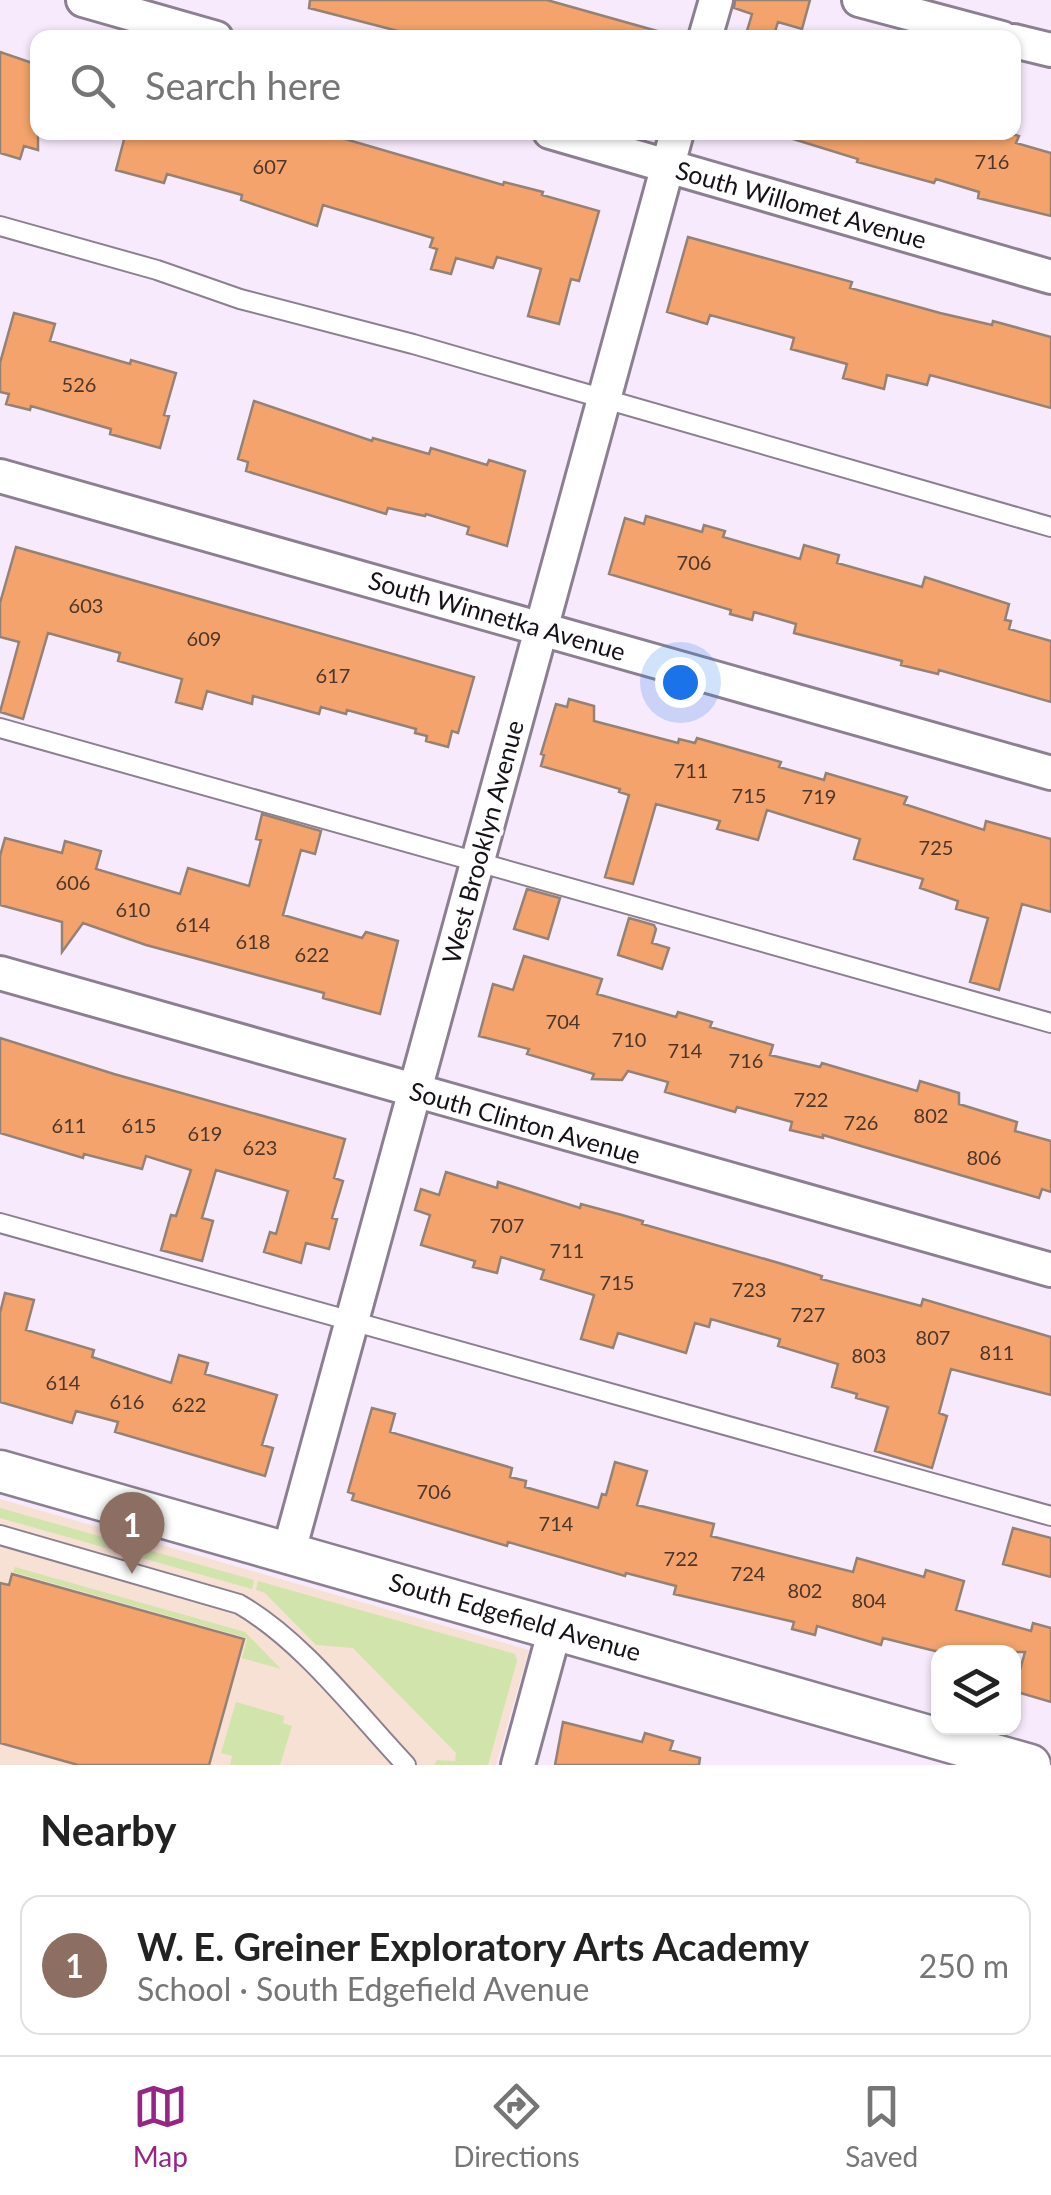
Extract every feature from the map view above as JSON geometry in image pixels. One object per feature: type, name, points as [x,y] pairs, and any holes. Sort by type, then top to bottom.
[{"type":"street","points":[[83,0],[188,30]]},
{"type":"street","points":[[707,30],[716,0]]},
{"type":"street","points":[[860,0],[972,30]]},
{"type":"street","points":[[1021,42],[1051,50]]},
{"type":"street","name":"South Willomet Avenue","points":[[578,140],[1051,278]]},
{"type":"street","name":"West Brooklyn Avenue","points":[[289,1551],[675,140]]},
{"type":"street","name":"South Winnetka Avenue","points":[[0,476],[1051,773]]},
{"type":"street","name":"South Clinton Avenue","points":[[0,973],[1051,1270]]},
{"type":"street","name":"South Edgefield Avenue","points":[[0,1471],[1030,1765]]},
{"type":"street","points":[[518,1765],[555,1629]]},
{"type":"lane","points":[[0,226],[157,270],[240,299],[1051,527]]},
{"type":"lane","points":[[0,728],[1051,1024]]},
{"type":"lane","points":[[0,1224],[1051,1516]]},
{"type":"lane","points":[[0,1535],[238,1604],[258,1615],[292,1644],[406,1765]]},
{"type":"shaded area","points":[[0,1499],[529,1650],[496,1765],[0,1765]]},
{"type":"green space","points":[[0,1508],[254,1580],[252,1589],[0,1518]]},
{"type":"green space","points":[[15,1567],[245,1632],[281,1669],[242,1658],[247,1638],[13,1572]]},
{"type":"green space","points":[[258,1581],[515,1654],[517,1661],[488,1765],[434,1765],[437,1760],[455,1761],[456,1753],[353,1648],[316,1645],[265,1593],[256,1590]]},
{"type":"green space","points":[[236,1702],[284,1716],[283,1723],[292,1726],[280,1765],[230,1765],[232,1756],[221,1753]]},
{"type":"building","points":[[310,0],[547,0],[653,30],[394,30],[309,8]]},
{"type":"building","points":[[735,0],[810,0],[802,29],[778,22],[776,30],[747,30],[752,14],[734,8]]},
{"type":"building","points":[[0,52],[30,62],[30,140],[38,140],[38,150],[24,146],[20,159],[0,153]]},
{"type":"building","points":[[124,140],[348,140],[503,185],[504,182],[543,192],[542,195],[599,211],[579,281],[571,279],[559,324],[528,316],[541,269],[497,257],[493,268],[456,258],[451,274],[431,269],[437,249],[430,247],[433,238],[323,205],[317,226],[241,200],[242,195],[167,174],[164,183],[116,170]]},
{"type":"building","points":[[796,140],[1017,140],[1016,143],[1051,153],[1051,216],[978,198],[979,192],[857,162],[858,159]]},
{"type":"building","points":[[688,237],[852,282],[850,288],[940,313],[992,325],[993,321],[1051,337],[1051,408],[930,375],[927,385],[887,375],[884,389],[843,378],[847,364],[791,349],[794,338],[710,315],[707,324],[667,312]]},
{"type":"building","points":[[14,313],[55,324],[50,341],[176,373],[160,448],[31,406],[30,410],[6,404],[9,394],[0,392],[0,363]]},
{"type":"building","points":[[254,401],[372,441],[373,438],[429,454],[431,448],[487,465],[489,460],[525,471],[507,546],[467,534],[469,527],[426,514],[388,508],[386,514],[246,471],[248,462],[238,459]]},
{"type":"building","points":[[646,516],[702,532],[704,525],[725,531],[723,537],[800,559],[804,545],[839,555],[837,563],[922,587],[925,577],[1009,604],[1005,620],[1011,621],[1009,629],[1051,641],[1051,702],[939,670],[938,674],[901,665],[902,661],[794,633],[796,624],[754,612],[752,620],[730,614],[731,610],[609,574],[625,518],[644,524]]},
{"type":"building","points":[[16,547],[474,677],[458,733],[452,731],[448,747],[426,741],[427,736],[415,733],[416,729],[347,710],[346,714],[321,707],[319,714],[253,696],[252,704],[207,691],[202,709],[176,702],[182,679],[118,661],[120,653],[48,633],[23,719],[0,712],[19,642],[0,637],[0,603]]},
{"type":"building","points":[[569,699],[594,706],[594,721],[678,743],[679,739],[695,743],[697,738],[781,762],[779,767],[824,780],[826,773],[907,797],[904,804],[984,830],[986,821],[1051,839],[1051,912],[1022,904],[999,990],[970,982],[988,918],[956,909],[958,901],[920,888],[923,879],[854,859],[860,839],[767,810],[758,840],[717,829],[720,821],[656,804],[633,884],[605,877],[629,795],[541,766],[556,704],[567,707]]},
{"type":"building","points":[[262,814],[321,831],[315,854],[301,850],[283,915],[362,938],[366,932],[398,941],[380,1014],[323,998],[324,993],[146,945],[83,923],[62,952],[62,922],[0,905],[0,856],[5,838],[62,853],[65,841],[101,851],[96,869],[180,894],[188,868],[249,886],[261,840],[256,839]]},
{"type":"building","points":[[527,889],[560,898],[548,939],[514,929]]},
{"type":"building","points":[[629,918],[654,925],[652,943],[669,948],[662,969],[618,955]]},
{"type":"building","points":[[524,956],[602,979],[597,994],[676,1017],[678,1012],[712,1022],[710,1027],[773,1045],[770,1055],[820,1067],[822,1063],[917,1091],[920,1081],[959,1093],[959,1104],[1017,1122],[1015,1131],[1051,1141],[1051,1192],[1042,1189],[1039,1198],[823,1135],[790,1130],[792,1122],[737,1107],[735,1112],[665,1092],[668,1082],[628,1071],[622,1080],[592,1079],[594,1074],[527,1054],[529,1049],[479,1036],[493,984],[513,990]]},
{"type":"building","points":[[0,1038],[345,1139],[334,1178],[343,1181],[332,1218],[337,1219],[329,1249],[306,1243],[301,1263],[264,1252],[270,1232],[276,1234],[288,1191],[216,1170],[202,1218],[213,1221],[202,1261],[161,1250],[191,1170],[146,1156],[142,1169],[84,1154],[83,1158],[0,1133]]},
{"type":"building","points":[[446,1172],[497,1188],[498,1182],[580,1208],[581,1204],[622,1215],[822,1276],[821,1279],[921,1306],[923,1299],[1051,1337],[1051,1395],[951,1369],[939,1413],[947,1416],[932,1468],[875,1451],[888,1407],[832,1387],[838,1364],[778,1346],[780,1339],[711,1319],[709,1327],[695,1323],[686,1353],[618,1333],[613,1348],[581,1339],[594,1295],[541,1279],[544,1270],[501,1257],[497,1273],[473,1267],[475,1261],[421,1245],[430,1215],[415,1210],[421,1189],[439,1195]]},
{"type":"building","points":[[5,1293],[34,1300],[26,1330],[94,1350],[92,1357],[171,1383],[179,1355],[208,1363],[205,1374],[277,1395],[262,1445],[273,1448],[265,1476],[115,1432],[118,1422],[76,1411],[72,1423],[0,1402],[0,1313]]},
{"type":"building","points":[[372,1408],[395,1414],[390,1432],[512,1468],[510,1477],[526,1481],[525,1487],[598,1508],[615,1462],[647,1471],[637,1505],[714,1524],[711,1536],[853,1572],[857,1558],[924,1577],[926,1570],[964,1581],[956,1610],[1031,1631],[1033,1623],[1051,1628],[1051,1702],[1021,1693],[1025,1652],[1021,1652],[1021,1645],[931,1645],[931,1650],[883,1638],[881,1645],[817,1626],[815,1635],[792,1629],[794,1622],[674,1594],[676,1586],[626,1573],[625,1576],[508,1542],[507,1546],[352,1500],[354,1494],[348,1492]]},
{"type":"building","points":[[1013,1528],[1051,1538],[1051,1577],[1003,1564]]},
{"type":"building","points":[[12,1574],[244,1639],[209,1765],[78,1765],[0,1743],[0,1583],[9,1585]]},
{"type":"building","points":[[563,1722],[642,1742],[645,1733],[673,1741],[670,1750],[700,1758],[699,1765],[555,1765]]},
{"type":"place","name":"W. E. Greiner Exploratory Arts Academy","points":[[132,1574]]}]
